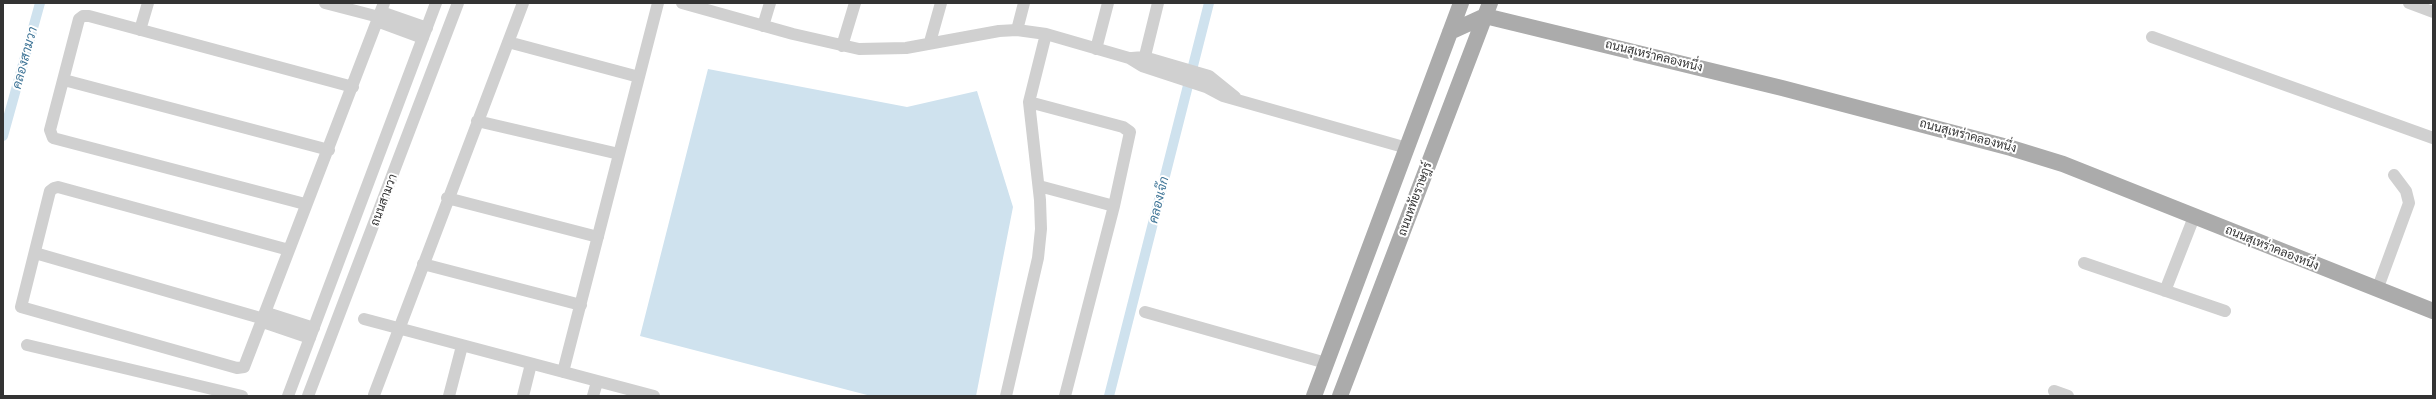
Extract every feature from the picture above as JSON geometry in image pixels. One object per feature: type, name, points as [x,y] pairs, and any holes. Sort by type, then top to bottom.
[{"type":"main road","name":"ถนนหทัยราษฎร์","points":[[1314,396],[1461,3]]},
{"type":"main road","name":"ถนนหทัยราษฎร์","points":[[1340,396],[1450,103],[1484,7]]},
{"type":"main road","points":[[1450,32],[1484,7]]},
{"type":"main road","name":"ถนนสุเหร่าคลองหนึ่ง","points":[[1484,7],[1782,88],[1980,139],[2063,164],[2433,311]]},
{"type":"street","points":[[140,30],[148,3]]},
{"type":"street","points":[[325,3],[380,13],[425,33]]},
{"type":"street","name":"ถนนสามวา","points":[[288,396],[436,3]]},
{"type":"street","name":"ถนนสามวา","points":[[308,396],[382,206],[458,3]]},
{"type":"street","points":[[374,395],[447,198],[523,3]]},
{"type":"street","points":[[563,372],[658,3]]},
{"type":"street","points":[[763,26],[770,3]]},
{"type":"street","points":[[842,46],[855,3]]},
{"type":"street","points":[[930,42],[940,3]]},
{"type":"street","points":[[1017,30],[1024,3]]},
{"type":"street","points":[[1096,49],[1108,3]]},
{"type":"street","points":[[1143,62],[1158,3]]},
{"type":"street","points":[[2409,3],[2433,12]]},
{"type":"street","points":[[686,4],[763,26],[842,46],[881,50],[966,35],[1017,30],[1046,34],[1178,71],[1208,81],[1240,101],[1407,148]]},
{"type":"street","points":[[289,250],[58,187],[50,191],[21,302],[21,307],[237,368],[244,367],[248,362],[265,318],[289,250],[305,204],[329,150],[380,13]]},
{"type":"street","points":[[305,204],[53,138],[50,130],[79,19],[83,16],[140,30],[352,87]]},
{"type":"street","points":[[1006,396],[1038,258],[1041,229],[1039,186],[1029,102],[1046,34]]},
{"type":"street","points":[[2152,37],[2433,138]]},
{"type":"street","points":[[508,42],[639,77]]},
{"type":"street","points":[[64,80],[329,150]]},
{"type":"street","points":[[1029,102],[1128,129],[1130,137],[1114,206],[1065,396]]},
{"type":"street","points":[[477,121],[619,154]]},
{"type":"street","points":[[2377,290],[2409,203],[2406,191],[2394,175]]},
{"type":"street","points":[[1039,186],[1114,206]]},
{"type":"street","points":[[447,198],[598,236]]},
{"type":"street","points":[[362,199],[382,206]]},
{"type":"street","points":[[2165,291],[2194,217]]},
{"type":"street","points":[[35,253],[265,318],[312,333]]},
{"type":"street","points":[[2084,263],[2225,311]]},
{"type":"street","points":[[423,264],[580,305]]},
{"type":"street","points":[[1145,312],[1326,363]]},
{"type":"street","points":[[364,319],[654,396]]},
{"type":"street","points":[[27,345],[242,396]]},
{"type":"street","points":[[449,396],[462,346]]},
{"type":"street","points":[[523,396],[531,364]]},
{"type":"street","points":[[593,396],[597,382]]},
{"type":"street","points":[[2054,392],[2068,396]]},
{"type":"water","points":[[708,69],[907,107],[977,91],[1013,207],[976,396],[871,396],[640,336]]},
{"type":"waterway","name":"คลองสามวา","points":[[3,136],[40,3]]},
{"type":"waterway","name":"คลองเจ๊ก","points":[[1109,396],[1209,3]]}]
